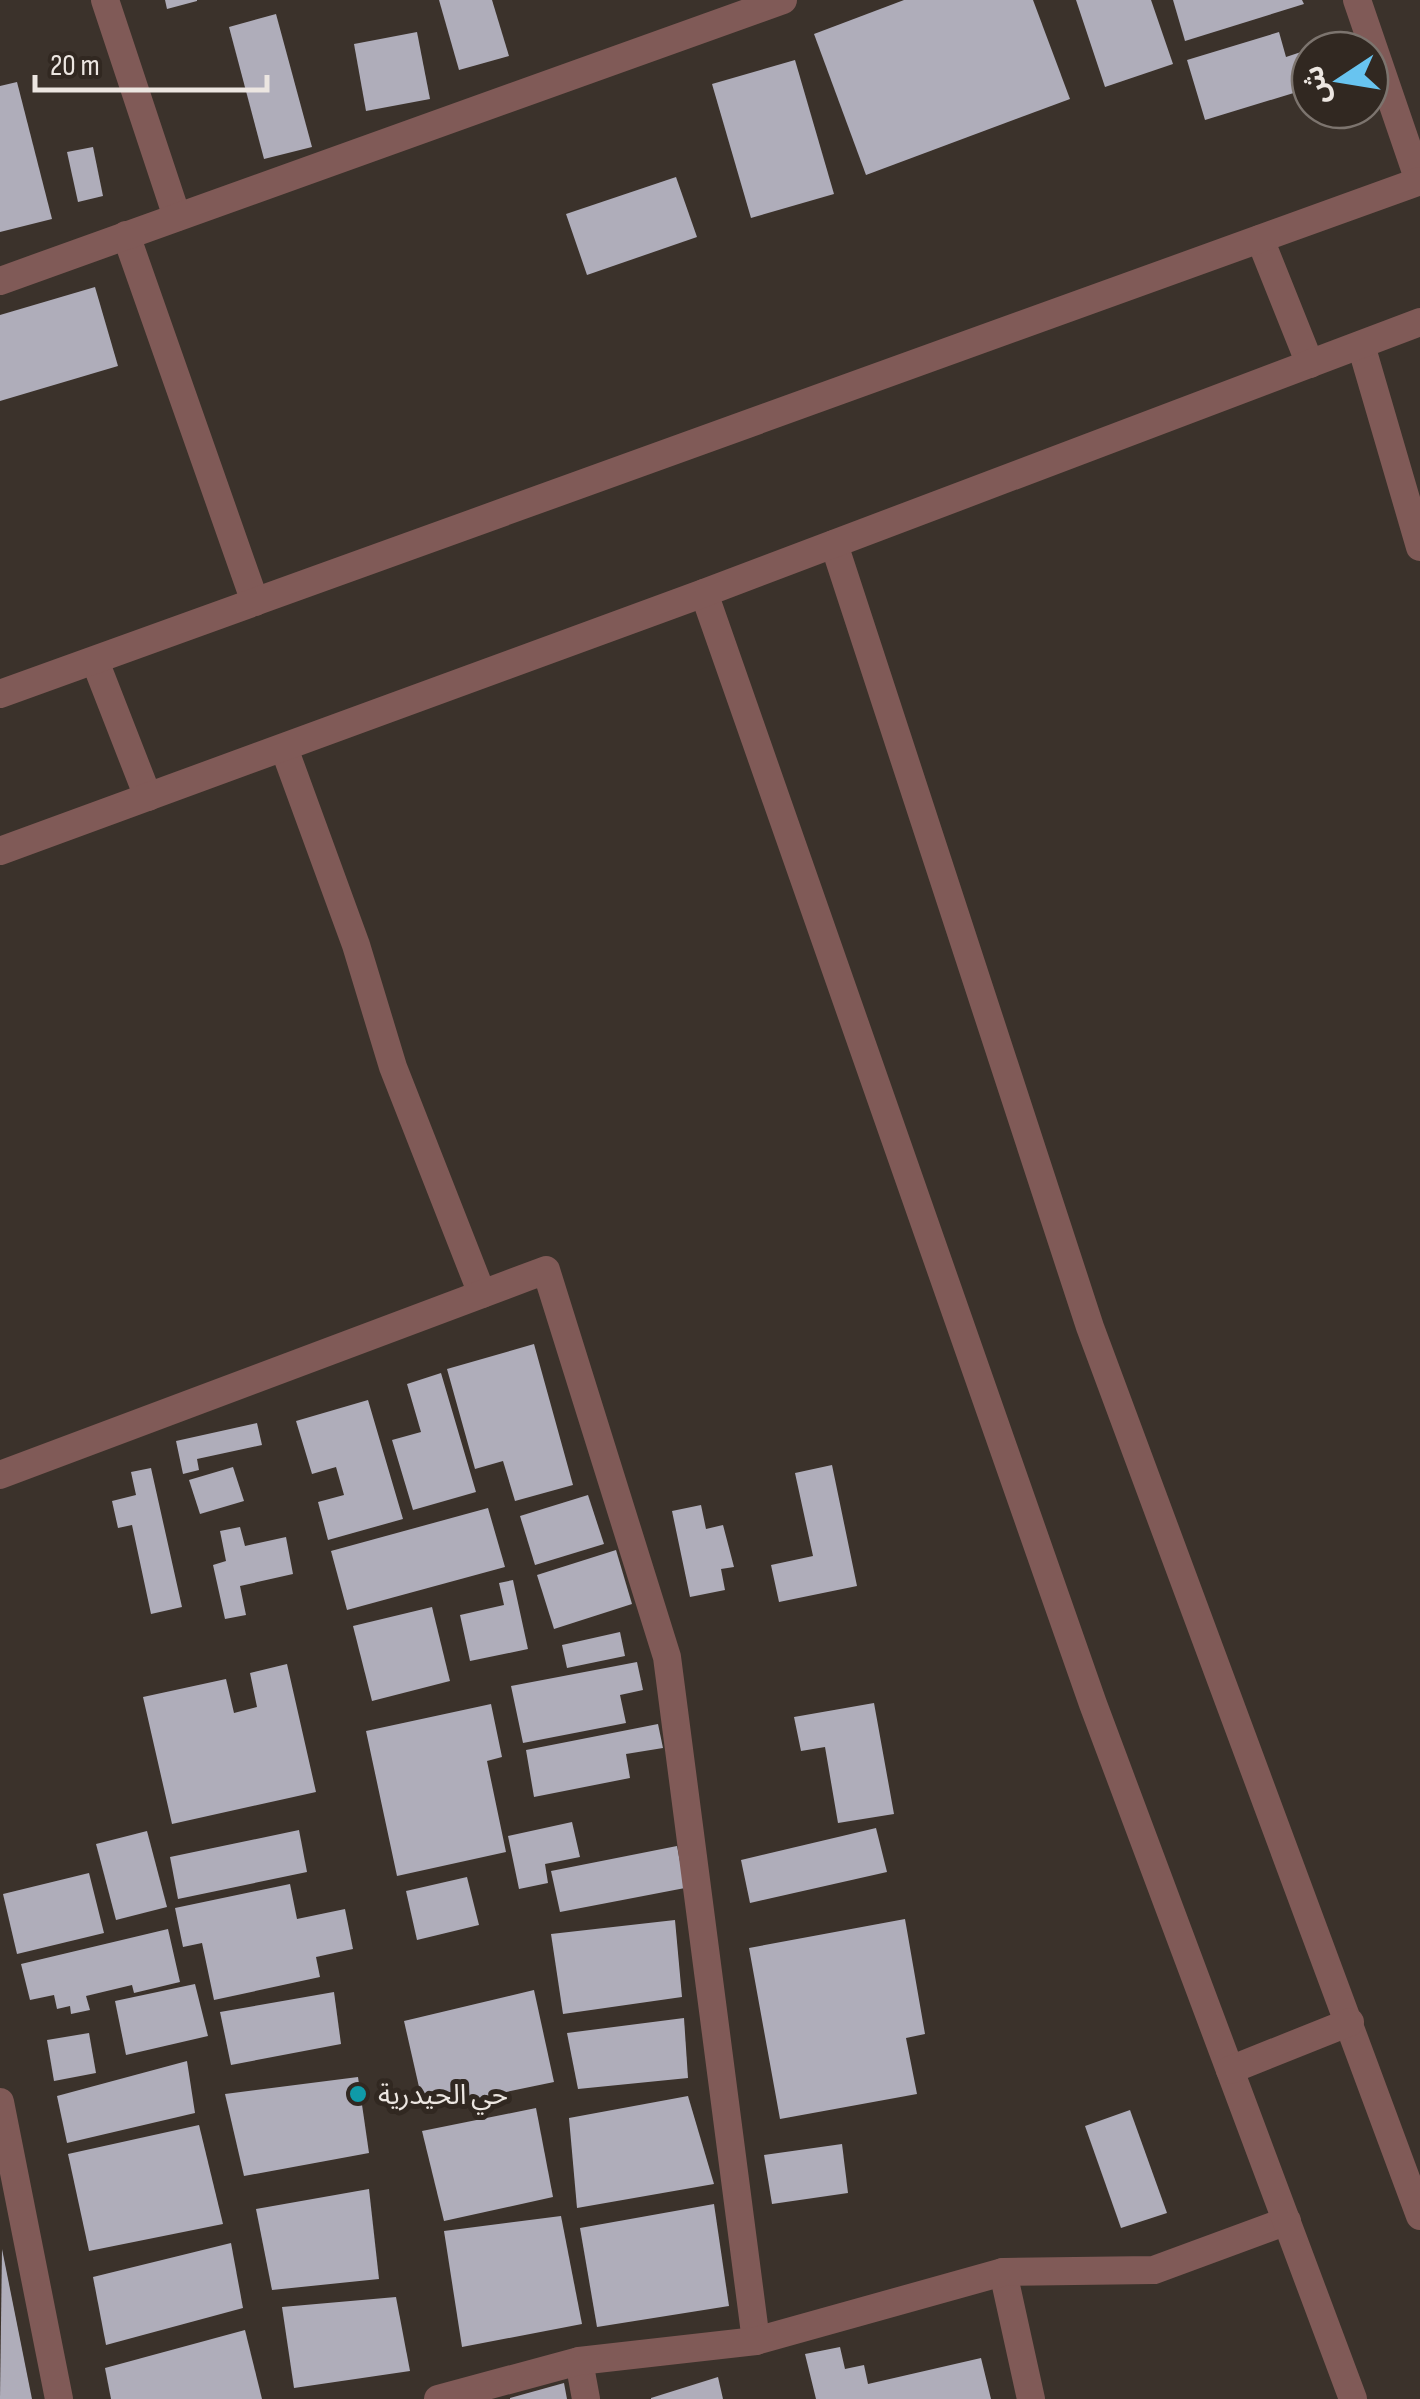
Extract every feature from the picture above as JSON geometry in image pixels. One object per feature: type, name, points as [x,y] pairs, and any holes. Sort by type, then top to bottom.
[{"type":"street","points":[[104,0],[177,217]]},
{"type":"street","points":[[0,280],[783,0]]},
{"type":"street","points":[[0,694],[1419,181],[1357,0]]},
{"type":"street","points":[[126,236],[255,602]]},
{"type":"street","points":[[1260,239],[1310,364]]},
{"type":"street","points":[[0,850],[704,593],[1420,322]]},
{"type":"street","points":[[1361,344],[1420,547]]},
{"type":"street","points":[[834,544],[1090,1327],[1420,2216]]},
{"type":"street","points":[[704,593],[1086,1686],[1352,2399]]},
{"type":"street","points":[[95,660],[148,797]]},
{"type":"street","points":[[284,748],[356,945],[394,1067],[482,1294]]},
{"type":"street","points":[[0,1475],[546,1270],[668,1657],[756,2342]]},
{"type":"street","points":[[1230,2070],[1350,2022]]},
{"type":"street","points":[[0,2102],[59,2399]]},
{"type":"street","points":[[438,2399],[579,2361],[756,2342],[1003,2272],[1154,2270],[1287,2221]]},
{"type":"street","points":[[1003,2272],[1032,2399]]},
{"type":"street","points":[[579,2361],[586,2399]]},
{"type":"building","points":[[165,0],[197,0],[197,1],[167,9]]},
{"type":"building","points":[[439,0],[492,0],[509,56],[459,70]]},
{"type":"building","points":[[904,0],[1033,0],[1070,99],[866,175],[814,34]]},
{"type":"building","points":[[1076,0],[1151,0],[1173,64],[1105,87]]},
{"type":"building","points":[[1173,0],[1302,0],[1304,4],[1185,41]]},
{"type":"building","points":[[276,14],[312,147],[264,159],[229,27]]},
{"type":"building","points":[[417,32],[430,99],[366,111],[354,44]]},
{"type":"building","points":[[1279,32],[1286,57],[1290,56],[1290,94],[1205,120],[1187,60]]},
{"type":"building","points":[[795,60],[834,194],[751,218],[712,84]]},
{"type":"building","points":[[17,82],[52,219],[0,232],[0,86]]},
{"type":"building","points":[[93,147],[103,196],[78,202],[67,152]]},
{"type":"building","points":[[676,177],[697,237],[587,275],[566,214]]},
{"type":"building","points":[[95,287],[118,366],[0,401],[0,315]]},
{"type":"building","points":[[534,1344],[573,1485],[515,1501],[503,1461],[475,1469],[447,1369]]},
{"type":"building","points":[[441,1373],[476,1492],[413,1510],[392,1440],[421,1432],[407,1384]]},
{"type":"building","points":[[368,1400],[403,1519],[328,1540],[318,1502],[344,1495],[336,1467],[312,1474],[296,1421]]},
{"type":"building","points":[[257,1423],[262,1445],[197,1459],[199,1470],[183,1474],[176,1441]]},
{"type":"building","points":[[832,1465],[857,1586],[779,1602],[771,1565],[813,1556],[795,1473]]},
{"type":"building","points":[[233,1467],[244,1501],[200,1514],[189,1480]]},
{"type":"building","points":[[151,1468],[182,1607],[151,1614],[132,1525],[118,1528],[112,1501],[136,1495],[131,1472]]},
{"type":"building","points":[[588,1495],[604,1544],[535,1565],[520,1516]]},
{"type":"building","points":[[701,1505],[706,1529],[723,1525],[734,1567],[721,1569],[725,1590],[690,1597],[672,1511]]},
{"type":"building","points":[[488,1508],[505,1567],[347,1610],[331,1551]]},
{"type":"building","points":[[240,1527],[245,1546],[286,1537],[293,1574],[240,1586],[246,1615],[225,1619],[213,1565],[226,1561],[220,1531]]},
{"type":"building","points":[[616,1550],[632,1604],[554,1629],[537,1575]]},
{"type":"building","points":[[513,1580],[528,1649],[470,1661],[460,1615],[504,1605],[499,1583]]},
{"type":"building","points":[[432,1607],[450,1681],[372,1701],[353,1626]]},
{"type":"building","points":[[620,1632],[625,1656],[567,1668],[562,1645]]},
{"type":"building","points":[[637,1662],[643,1690],[620,1695],[626,1723],[523,1743],[511,1686]]},
{"type":"building","points":[[287,1664],[316,1792],[172,1824],[143,1697],[226,1679],[234,1713],[257,1707],[250,1673]]},
{"type":"building","points":[[874,1703],[894,1814],[838,1823],[825,1747],[801,1751],[794,1717]]},
{"type":"building","points":[[491,1704],[502,1757],[487,1761],[506,1852],[397,1876],[366,1731]]},
{"type":"building","points":[[658,1724],[663,1748],[626,1754],[630,1778],[534,1797],[526,1750]]},
{"type":"building","points":[[572,1822],[580,1857],[545,1864],[548,1883],[519,1889],[508,1836]]},
{"type":"building","points":[[876,1828],[887,1872],[750,1903],[741,1860]]},
{"type":"building","points":[[299,1830],[307,1872],[178,1899],[170,1857]]},
{"type":"building","points":[[147,1831],[167,1907],[116,1920],[96,1844]]},
{"type":"building","points":[[677,1846],[685,1888],[560,1912],[551,1871]]},
{"type":"building","points":[[89,1873],[104,1933],[17,1954],[3,1894]]},
{"type":"building","points":[[467,1877],[479,1925],[417,1940],[406,1891]]},
{"type":"building","points":[[290,1884],[297,1919],[345,1909],[353,1949],[316,1957],[320,1977],[214,2000],[202,1943],[183,1947],[175,1908]]},
{"type":"building","points":[[905,1919],[925,2034],[906,2038],[917,2094],[780,2119],[749,1948]]},
{"type":"building","points":[[675,1920],[682,1997],[563,2014],[551,1934]]},
{"type":"building","points":[[168,1929],[180,1982],[134,1993],[132,1985],[86,1996],[90,2010],[71,2014],[70,2006],[57,2009],[54,1995],[30,2000],[21,1964]]},
{"type":"building","points":[[195,1984],[208,2036],[126,2055],[115,2001]]},
{"type":"building","points":[[534,1990],[554,2082],[424,2109],[404,2021]]},
{"type":"building","points":[[334,1992],[341,2044],[231,2065],[220,2012]]},
{"type":"building","points":[[684,2018],[688,2078],[578,2089],[567,2033]]},
{"type":"building","points":[[89,2033],[96,2073],[54,2081],[47,2040]]},
{"type":"building","points":[[187,2061],[195,2113],[67,2143],[57,2096]]},
{"type":"building","points":[[358,2077],[369,2153],[244,2176],[225,2094]]},
{"type":"building","points":[[688,2096],[714,2184],[577,2208],[569,2118]]},
{"type":"building","points":[[536,2108],[553,2197],[444,2221],[422,2131]]},
{"type":"building","points":[[1130,2110],[1167,2213],[1121,2228],[1085,2126]]},
{"type":"building","points":[[199,2125],[223,2224],[89,2251],[68,2154]]},
{"type":"building","points":[[842,2144],[848,2193],[772,2204],[764,2155]]},
{"type":"building","points":[[369,2189],[379,2279],[272,2290],[256,2209]]},
{"type":"building","points":[[714,2204],[729,2306],[597,2327],[580,2228]]},
{"type":"building","points":[[561,2216],[582,2324],[462,2347],[444,2231]]},
{"type":"building","points":[[231,2243],[243,2308],[106,2345],[93,2277]]},
{"type":"building","points":[[2,2249],[32,2399],[0,2399]]},
{"type":"building","points":[[396,2297],[410,2371],[294,2388],[282,2307]]},
{"type":"building","points":[[245,2330],[262,2399],[111,2399],[105,2368]]},
{"type":"building","points":[[840,2347],[845,2369],[864,2365],[868,2384],[981,2358],[991,2399],[816,2399],[805,2354]]},
{"type":"building","points":[[718,2377],[723,2399],[651,2399],[651,2398]]},
{"type":"building","points":[[564,2383],[567,2399],[510,2399],[510,2398]]},
{"type":"place","name":"حي الحيدرية","points":[[358,2094]]}]
